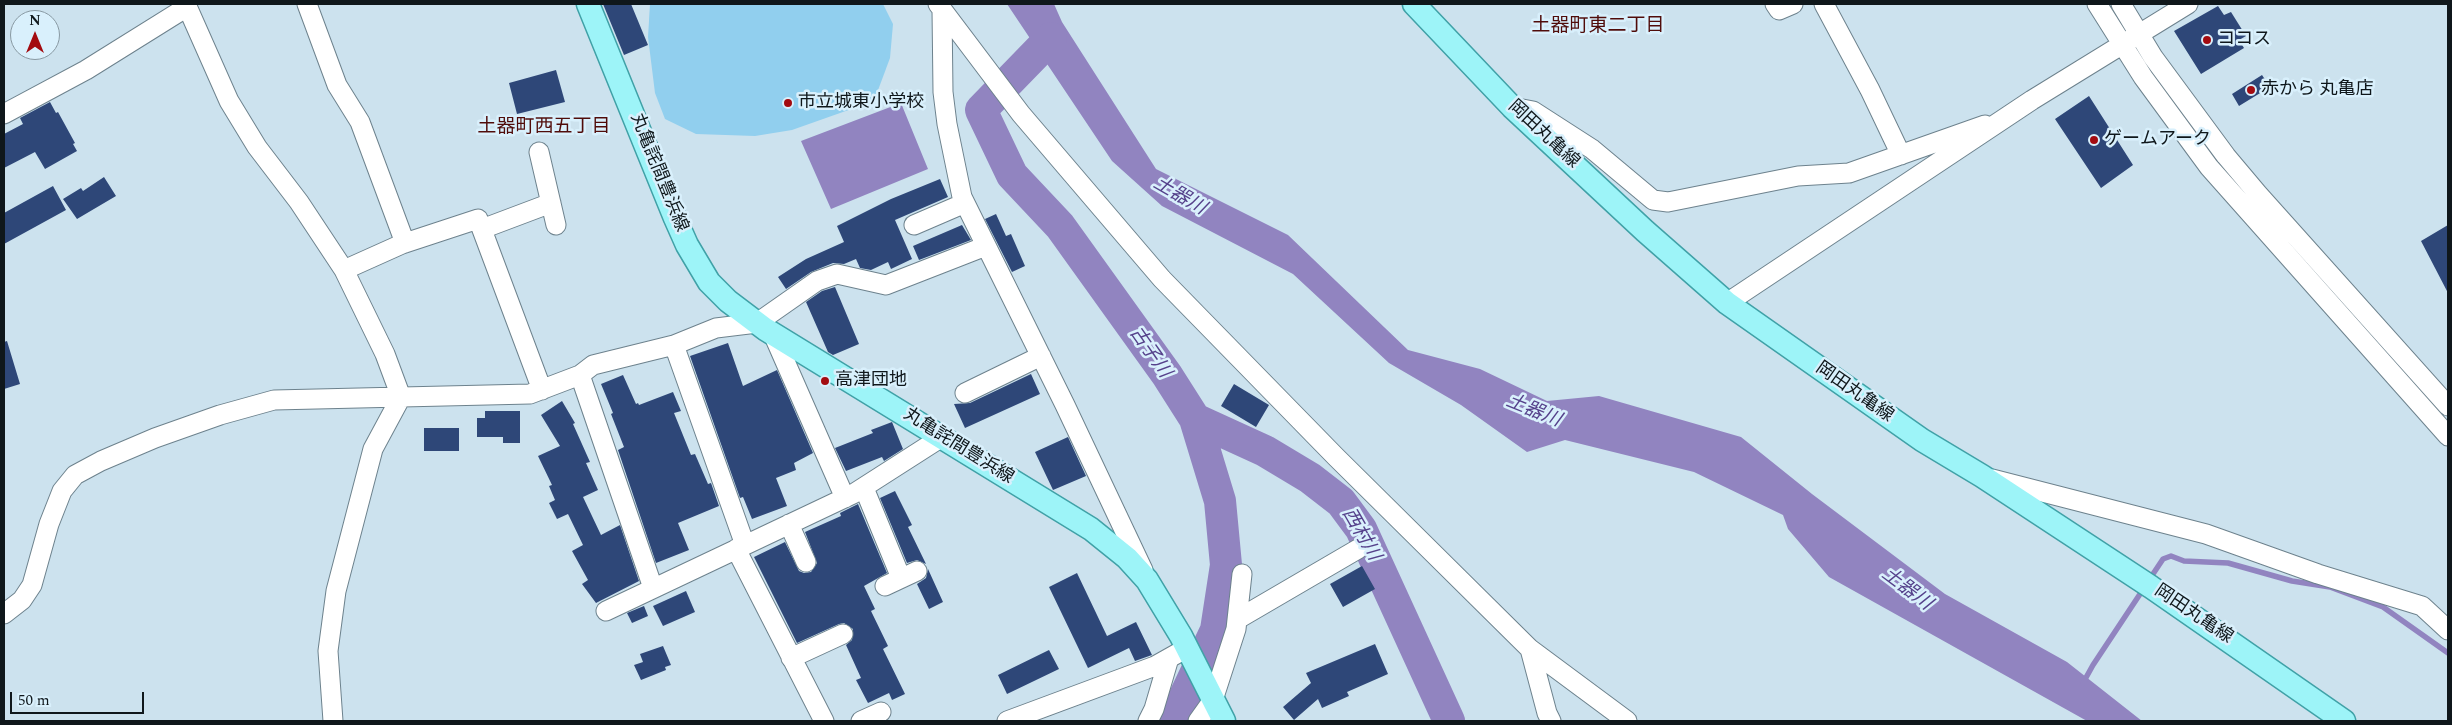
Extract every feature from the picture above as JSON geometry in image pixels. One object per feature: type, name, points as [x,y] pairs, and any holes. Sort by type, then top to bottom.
[{"type":"main road","name":"丸亀詫間豊浜線","points":[[588,4],[687,245],[710,282],[765,329],[1092,529],[1127,558],[1148,580],[1178,653],[1211,696],[1224,721]]},
{"type":"main road","name":"岡田丸亀線","points":[[1414,4],[1512,106],[1645,231],[1727,303],[1922,440],[1982,476],[2250,654],[2344,721]]},
{"type":"street","points":[[307,4],[337,85],[360,122],[405,243]]},
{"type":"street","points":[[1776,4],[1779,10],[1793,4]]},
{"type":"street","points":[[1824,4],[1870,90],[1901,155]]},
{"type":"street","points":[[2097,4],[2122,45],[2173,120],[2209,167],[2448,436]]},
{"type":"street","points":[[2120,4],[2191,111],[2258,194],[2448,406]]},
{"type":"street","points":[[1727,303],[2002,120],[2188,4]]},
{"type":"street","points":[[4,114],[86,70],[187,5],[229,101],[257,146],[299,202],[344,270],[385,354],[401,397],[373,449],[336,591],[328,651],[333,721]]},
{"type":"street","points":[[940,7],[1021,114],[1162,279],[1336,457],[1530,649],[1627,721]]},
{"type":"street","points":[[940,7],[947,124],[965,203],[1041,356],[1148,580]]},
{"type":"street","points":[[1512,106],[1533,111],[1592,149],[1653,200],[1668,202],[1798,176],[1849,173],[2002,120]]},
{"type":"street","points":[[539,152],[556,225]]},
{"type":"street","points":[[482,229],[551,203]]},
{"type":"street","points":[[914,225],[965,203]]},
{"type":"street","points":[[344,270],[405,243],[478,219],[542,390]]},
{"type":"street","points":[[4,614],[22,600],[32,585],[62,491],[75,475],[101,461],[155,438],[220,415],[274,400],[530,394],[580,374],[593,365],[674,345],[716,328],[765,329],[817,281],[837,274],[886,285],[986,246]]},
{"type":"street","points":[[765,329],[845,498]]},
{"type":"street","points":[[674,345],[740,547],[791,658],[824,721]]},
{"type":"street","points":[[965,393],[1041,356]]},
{"type":"street","points":[[580,374],[653,588]]},
{"type":"street","points":[[2429,385],[2448,389]]},
{"type":"street","points":[[606,611],[845,498],[864,488],[942,437]]},
{"type":"street","points":[[1982,476],[2206,534],[2318,574],[2422,606],[2448,630]]},
{"type":"street","points":[[864,488],[901,578]]},
{"type":"street","points":[[789,524],[806,562]]},
{"type":"street","points":[[1238,619],[1358,549]]},
{"type":"street","points":[[1198,721],[1211,696],[1238,619],[1242,574]]},
{"type":"street","points":[[791,658],[843,634]]},
{"type":"street","points":[[1530,649],[1547,713],[1551,721]]},
{"type":"street","points":[[1007,721],[1155,666],[1178,653]]},
{"type":"street","points":[[1148,721],[1178,653]]},
{"type":"street","points":[[861,721],[880,712]]},
{"type":"shaded area","name":"市立城東小学校","points":[[650,4],[883,4],[893,24],[890,58],[874,101],[792,130],[755,136],[696,134],[665,119],[655,93],[648,37]]},
{"type":"water","name":"土器川","points":[[1007,4],[1054,4],[1062,22],[1156,169],[1288,235],[1408,350],[1480,369],[1547,401],[1599,396],[1741,437],[1812,494],[1945,594],[2067,662],[2142,721],[2087,721],[1829,577],[1788,529],[1783,515],[1694,472],[1565,440],[1527,452],[1461,405],[1389,363],[1293,274],[1162,206],[1112,161]]},
{"type":"water","points":[[901,103],[928,169],[831,209],[801,141]]},
{"type":"building","points":[[603,4],[631,4],[648,45],[624,55]]},
{"type":"building","points":[[2218,6],[2224,15],[2231,12],[2246,36],[2239,40],[2244,48],[2201,74],[2174,31]]},
{"type":"building","points":[[556,70],[565,102],[517,114],[509,83]]},
{"type":"building","name":"赤から 丸亀店","points":[[2262,75],[2270,87],[2239,106],[2232,94]]},
{"type":"building","points":[[2089,96],[2133,165],[2101,188],[2055,119]]},
{"type":"building","points":[[50,102],[56,113],[58,112],[75,143],[73,144],[77,151],[45,169],[35,152],[4,168],[4,134],[23,124],[20,118]]},
{"type":"building","points":[[104,177],[116,196],[77,219],[63,199],[81,188],[83,191]]},
{"type":"building","points":[[940,179],[948,197],[895,220],[912,259],[891,269],[888,262],[871,270],[860,268],[856,259],[844,264],[833,263],[811,272],[786,289],[778,277],[806,259],[844,242],[837,226],[891,199]]},
{"type":"building","points":[[53,186],[66,210],[4,244],[4,213]]},
{"type":"building","points":[[996,214],[1006,236],[1011,234],[1025,266],[1012,272],[985,219]]},
{"type":"building","points":[[962,225],[971,240],[919,260],[913,246]]},
{"type":"building","points":[[2448,225],[2448,293],[2421,241]]},
{"type":"building","points":[[835,287],[859,344],[833,355],[828,352],[806,302],[822,291]]},
{"type":"building","points":[[7,341],[20,384],[4,389],[4,342]]},
{"type":"building","points":[[728,343],[743,386],[777,370],[813,453],[794,463],[796,470],[776,478],[787,506],[752,519],[743,497],[740,498],[690,356]]},
{"type":"building","points":[[1031,374],[1040,394],[965,428],[954,404],[970,403]]},
{"type":"building","points":[[623,375],[636,404],[638,403],[639,405],[673,392],[681,411],[674,413],[691,455],[695,454],[708,484],[711,483],[719,506],[678,523],[689,550],[656,563],[618,450],[624,447],[601,384]]},
{"type":"building","points":[[1234,384],[1269,405],[1256,427],[1221,406]]},
{"type":"building","points":[[562,401],[575,423],[573,424],[590,462],[586,463],[598,490],[583,497],[601,535],[620,525],[639,581],[596,603],[582,584],[588,580],[572,551],[583,545],[568,514],[557,519],[549,503],[555,500],[549,486],[552,485],[538,456],[560,446],[541,415]]},
{"type":"building","points":[[485,411],[520,411],[520,443],[503,443],[503,437],[477,437],[477,418],[485,418]]},
{"type":"building","points":[[892,422],[903,449],[884,461],[882,457],[846,471],[835,448],[873,433],[871,430]]},
{"type":"building","points":[[424,428],[459,428],[459,451],[424,451]]},
{"type":"building","points":[[1068,437],[1086,476],[1053,490],[1035,452]]},
{"type":"building","points":[[895,491],[912,525],[908,527],[926,564],[917,560],[907,563],[880,498]]},
{"type":"building","points":[[858,504],[887,573],[864,586],[875,609],[871,611],[888,646],[883,649],[905,694],[892,700],[889,693],[868,703],[856,680],[861,678],[846,645],[852,640],[853,629],[844,623],[839,624],[797,643],[754,557],[785,542],[799,571],[804,573],[811,572],[817,563],[805,532],[841,516],[840,513]]},
{"type":"building","points":[[1362,566],[1375,589],[1343,607],[1330,584]]},
{"type":"building","points":[[928,569],[943,602],[929,609],[917,584],[926,578]]},
{"type":"building","points":[[1077,573],[1107,636],[1136,622],[1152,655],[1135,661],[1129,648],[1088,668],[1049,587]]},
{"type":"building","points":[[686,591],[695,612],[663,626],[653,606]]},
{"type":"building","points":[[644,606],[648,616],[632,623],[627,613]]},
{"type":"building","points":[[1375,644],[1388,674],[1347,692],[1349,696],[1322,708],[1318,699],[1294,720],[1283,707],[1311,683],[1306,673]]},
{"type":"building","points":[[663,646],[671,665],[665,667],[666,670],[641,680],[634,665],[643,662],[640,654]]},
{"type":"building","points":[[1049,650],[1059,669],[1007,694],[998,675]]},
{"type":"waterway","name":"古子川","points":[[1051,38],[981,110],[1012,175],[1060,226],[1167,375],[1195,419],[1220,501],[1226,565],[1216,630],[1173,721]]},
{"type":"waterway","name":"西村川","points":[[1195,419],[1265,451],[1310,478],[1341,502],[1361,529],[1449,721]]},
{"type":"waterway","points":[[2149,580],[2163,559],[2171,556],[2184,561],[2228,563],[2292,581],[2330,587],[2383,607],[2448,653]]},
{"type":"waterway","points":[[2083,683],[2144,588]]},
{"type":"place","name":"ココス","points":[[2207,40]]},
{"type":"place","name":"赤から 丸亀店","points":[[2251,90]]},
{"type":"place","name":"市立城東小学校","points":[[788,103]]},
{"type":"place","name":"ゲームアーク","points":[[2094,140]]},
{"type":"place","name":"高津団地","points":[[825,381]]},
{"type":"district","name":"土器町東二丁目","points":[[1598,27]]},
{"type":"district","name":"土器町西五丁目","points":[[544,128]]}]
